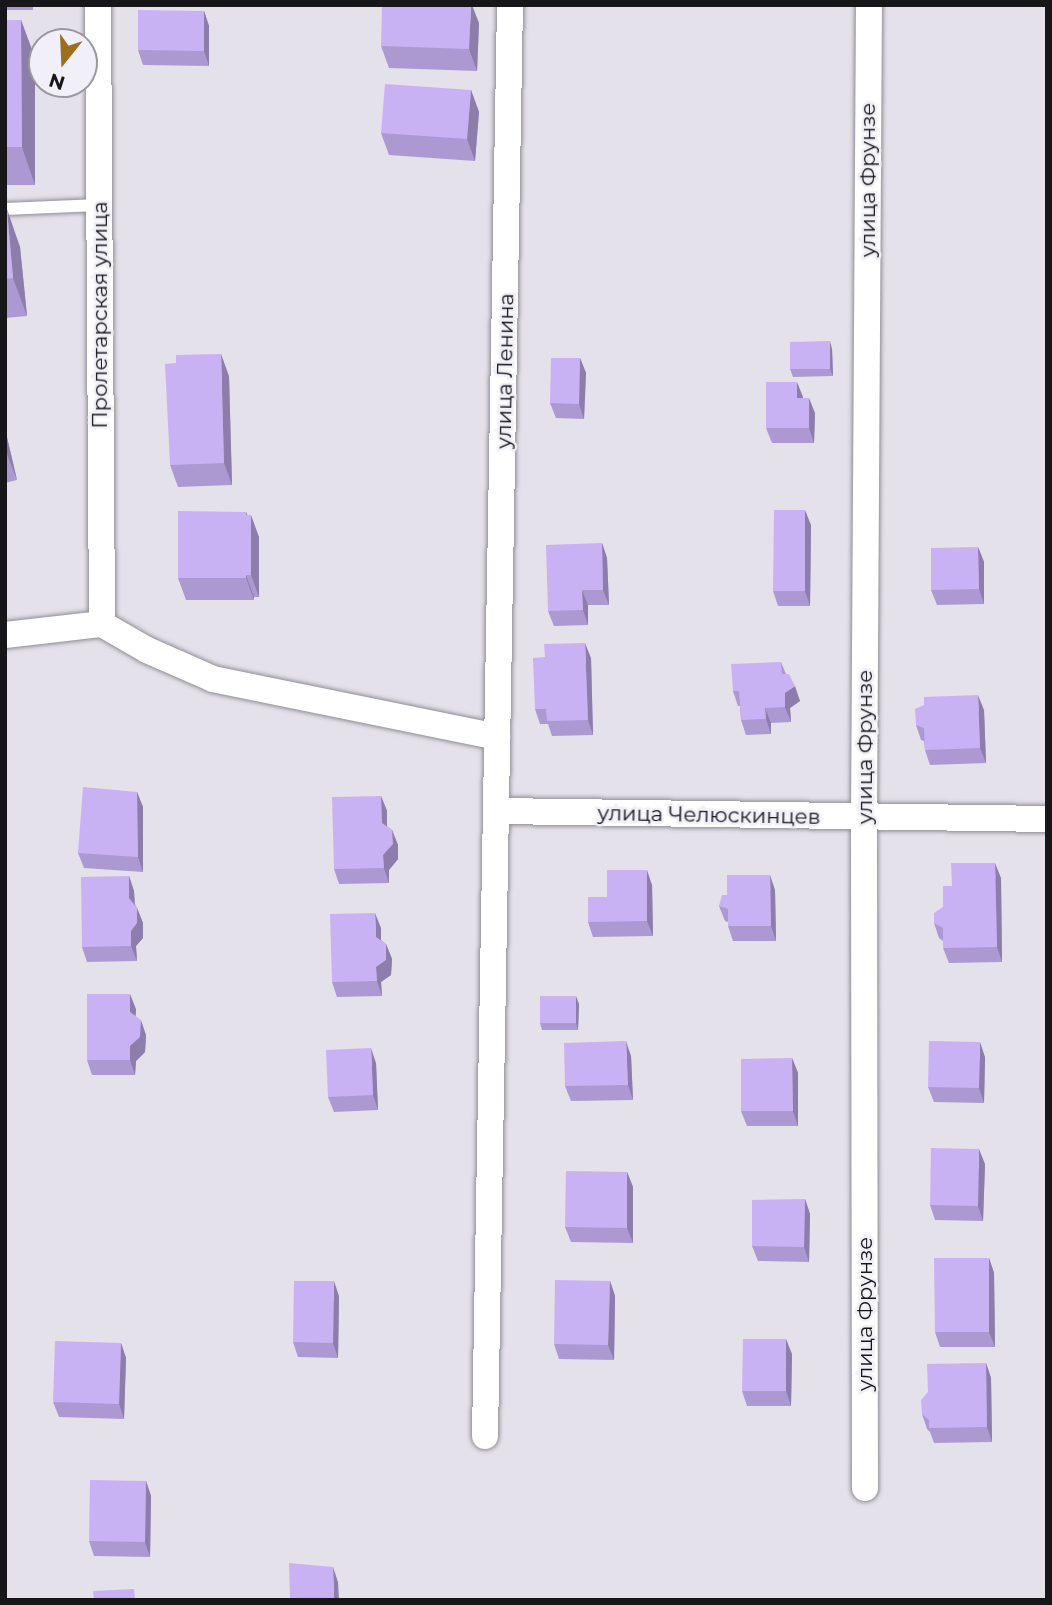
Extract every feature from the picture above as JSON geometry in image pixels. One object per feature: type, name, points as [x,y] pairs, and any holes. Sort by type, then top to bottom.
[{"type":"street","name":"Пролетарская улица","points":[[98,5],[102,624]]},
{"type":"street","name":"улица Ленина","points":[[485,1436],[510,5]]},
{"type":"street","name":"улица Фрунзе","points":[[865,1488],[864,818],[869,5]]},
{"type":"street","points":[[5,635],[102,624],[147,650],[214,679],[497,737]]},
{"type":"street","name":"улица Челюскинцев","points":[[498,811],[1047,819]]},
{"type":"lane","points":[[5,209],[99,205]]},
{"type":"building","points":[[382,5],[471,5],[469,49],[381,46]]},
{"type":"building","points":[[138,10],[204,11],[204,51],[138,50]]},
{"type":"building","points":[[5,20],[21,20],[22,147],[5,147]]},
{"type":"building","points":[[385,84],[471,90],[467,139],[381,133]]},
{"type":"building","points":[[5,209],[13,278],[5,279]]},
{"type":"building","points":[[830,341],[830,369],[790,369],[790,342]]},
{"type":"building","points":[[221,354],[224,463],[170,465],[165,364],[176,363],[176,355]]},
{"type":"building","points":[[551,358],[580,358],[579,404],[550,403]]},
{"type":"building","points":[[766,382],[797,382],[797,398],[809,398],[809,428],[766,428]]},
{"type":"building","points":[[774,510],[805,510],[805,591],[773,591]]},
{"type":"building","points":[[178,511],[246,512],[246,515],[251,515],[251,575],[246,575],[246,578],[178,578]]},
{"type":"building","points":[[602,543],[603,590],[582,590],[583,610],[548,611],[546,545]]},
{"type":"building","points":[[978,547],[979,589],[931,590],[931,548]]},
{"type":"building","points":[[585,643],[588,720],[547,721],[546,709],[535,709],[533,658],[545,657],[544,644]]},
{"type":"building","points":[[781,662],[782,674],[789,674],[795,686],[785,693],[785,707],[765,708],[766,719],[741,720],[739,691],[733,691],[731,664]]},
{"type":"building","points":[[978,695],[980,748],[925,750],[924,728],[916,725],[915,709],[924,705],[924,697]]},
{"type":"building","points":[[83,787],[137,792],[138,857],[78,853]]},
{"type":"building","points":[[381,796],[382,823],[392,830],[393,844],[383,855],[384,868],[334,869],[332,797]]},
{"type":"building","points":[[951,863],[995,863],[997,947],[943,948],[943,928],[934,923],[934,913],[943,907],[943,886],[952,886]]},
{"type":"building","points":[[607,870],[647,870],[647,921],[588,922],[588,897],[607,897]]},
{"type":"building","points":[[727,875],[770,875],[771,926],[728,926],[728,909],[719,906],[722,895],[727,895]]},
{"type":"building","points":[[129,876],[129,898],[137,908],[137,923],[131,931],[131,946],[82,947],[81,877]]},
{"type":"building","points":[[375,913],[376,937],[386,944],[386,960],[376,967],[377,981],[332,982],[330,914]]},
{"type":"building","points":[[87,994],[130,994],[130,1012],[141,1020],[140,1037],[130,1046],[130,1060],[87,1060]]},
{"type":"building","points":[[540,996],[576,996],[576,1023],[540,1023]]},
{"type":"building","points":[[626,1041],[628,1085],[565,1086],[564,1043]]},
{"type":"building","points":[[929,1041],[980,1042],[979,1088],[928,1087]]},
{"type":"building","points":[[371,1048],[373,1095],[328,1097],[326,1050]]},
{"type":"building","points":[[792,1058],[793,1111],[741,1111],[741,1059]]},
{"type":"building","points":[[931,1148],[979,1149],[978,1206],[930,1205]]},
{"type":"building","points":[[566,1171],[627,1172],[627,1228],[565,1227]]},
{"type":"building","points":[[805,1199],[804,1247],[752,1246],[752,1200]]},
{"type":"building","points":[[934,1258],[989,1258],[989,1332],[935,1332]]},
{"type":"building","points":[[555,1280],[610,1281],[608,1345],[554,1344]]},
{"type":"building","points":[[294,1281],[334,1281],[333,1343],[293,1342]]},
{"type":"building","points":[[743,1339],[786,1339],[786,1391],[742,1391]]},
{"type":"building","points":[[55,1341],[121,1343],[119,1404],[53,1402]]},
{"type":"building","points":[[986,1363],[987,1427],[929,1428],[929,1420],[922,1414],[921,1400],[928,1392],[927,1364]]},
{"type":"building","points":[[90,1480],[146,1481],[145,1542],[89,1541]]},
{"type":"building","points":[[289,1563],[333,1567],[334,1600],[290,1600]]},
{"type":"building","points":[[134,1589],[135,1600],[94,1600],[93,1591]]}]
